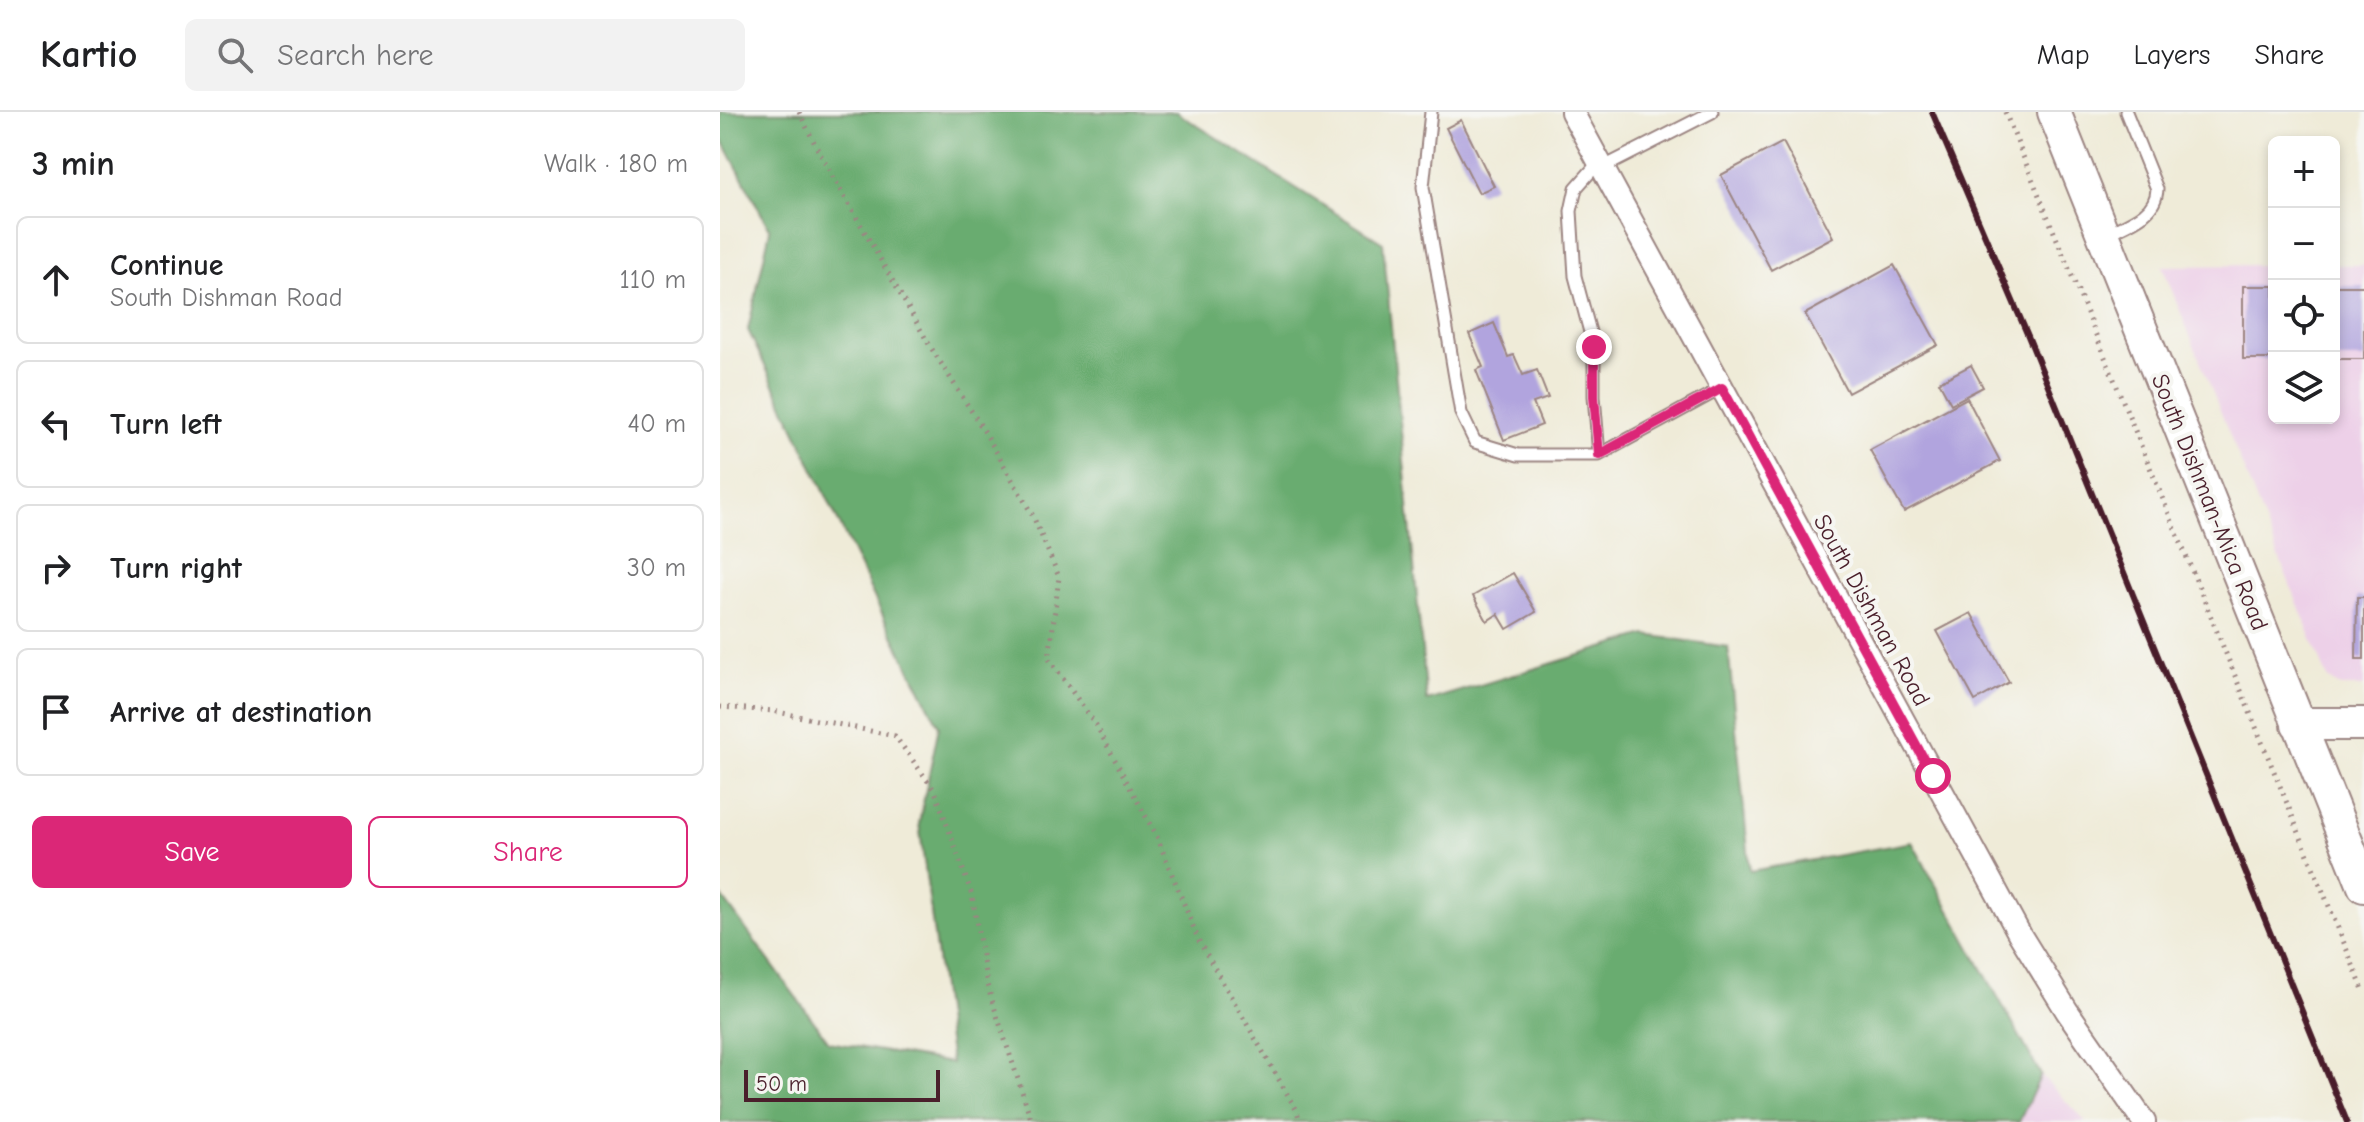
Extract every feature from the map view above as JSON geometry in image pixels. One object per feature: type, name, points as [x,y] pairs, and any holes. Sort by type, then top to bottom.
[{"type":"main road","name":"South Dishman-Mica Road","points":[[2053,114],[2364,886]]},
{"type":"main road","points":[[2298,724],[2364,724]]},
{"type":"street","name":"South Dishman Road","points":[[1572,112],[2020,935],[2067,1011],[2144,1122]]},
{"type":"lane","points":[[1431,112],[1423,187],[1461,413],[1475,442],[1518,455],[1599,455],[1722,388]]},
{"type":"lane","points":[[1599,455],[1594,347],[1575,276],[1571,211],[1576,188],[1601,165],[1712,112]]},
{"type":"lane","points":[[2103,236],[2151,210],[2157,200],[2157,189],[2126,112]]},
{"type":"path","points":[[799,112],[930,346],[1033,516],[1059,577],[1049,659],[1096,725],[1157,837],[1199,941],[1297,1111],[1300,1122]]},
{"type":"path","points":[[2005,112],[2364,992]]},
{"type":"path","points":[[720,707],[773,711],[895,736],[935,791],[972,895],[987,985],[1032,1122]]},
{"type":"shaded area","points":[[2268,265],[2268,424],[2340,424],[2340,265],[2364,265],[2364,687],[2342,687],[2328,679],[2162,266]]},
{"type":"shaded area","points":[[2041,1075],[2086,1122],[2019,1122]]},
{"type":"green space","points":[[720,112],[1176,112],[1383,243],[1427,701],[1646,635],[1728,647],[1750,871],[1912,842],[2041,1075],[2019,1122],[720,1122],[720,894],[829,1042],[951,1063],[919,823],[939,726],[884,618],[748,330],[770,230],[723,141],[720,141]]},
{"type":"building","points":[[1461,120],[1494,186],[1479,193],[1446,128]]},
{"type":"building","points":[[1783,142],[1833,237],[1771,270],[1721,175]]},
{"type":"building","points":[[1894,265],[1938,345],[1848,393],[1805,314]]},
{"type":"building","points":[[2243,286],[2268,286],[2268,359],[2243,359]]},
{"type":"building","points":[[2340,286],[2364,286],[2364,359],[2340,359]]},
{"type":"building","points":[[1494,323],[1508,357],[1514,355],[1523,375],[1537,370],[1548,398],[1533,403],[1542,425],[1504,440],[1476,370],[1483,367],[1469,334]]},
{"type":"building","points":[[1971,365],[1983,387],[1951,404],[1939,382]]},
{"type":"building","points":[[1967,398],[2000,461],[1904,512],[1870,450]]},
{"type":"building","points":[[1513,573],[1536,612],[1507,629],[1498,614],[1487,621],[1473,596]]},
{"type":"building","points":[[2357,597],[2364,597],[2364,659],[2356,659]]},
{"type":"building","points":[[1971,613],[2009,682],[1975,701],[1937,631]]},
{"type":"railway","points":[[1932,112],[2028,336],[2347,1122]]},
{"type":"route","points":[[1594,347],[1599,455],[1722,388],[1933,776]]}]
